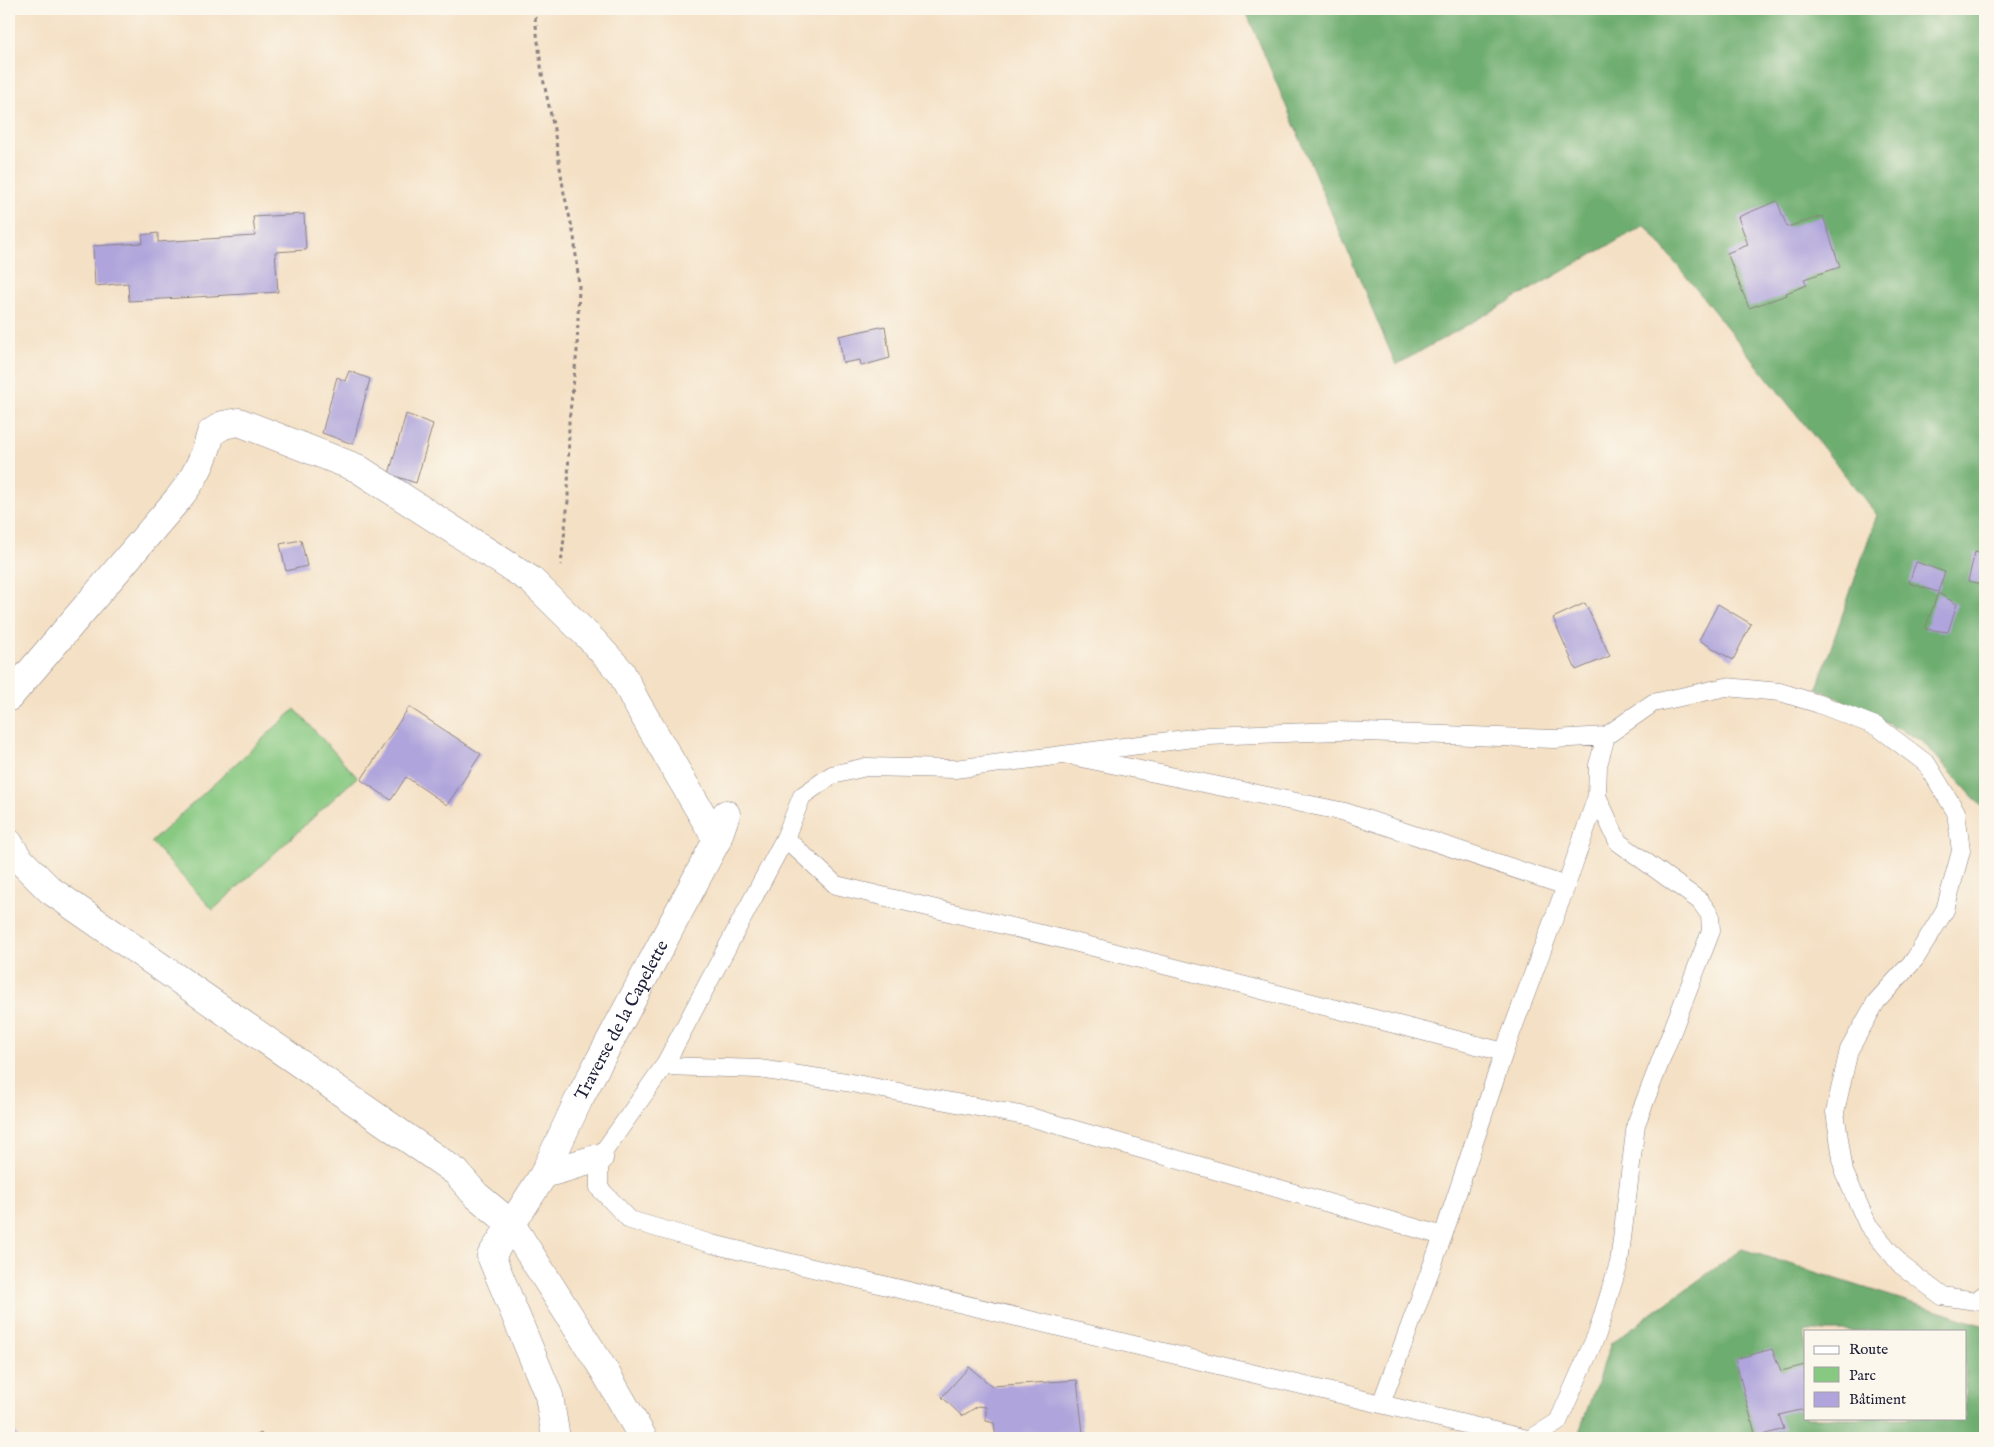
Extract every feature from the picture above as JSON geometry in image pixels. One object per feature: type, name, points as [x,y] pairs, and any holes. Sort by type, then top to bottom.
[{"type":"street","points":[[9,697],[194,478],[206,449],[210,433],[224,425],[239,422],[356,468],[531,580],[557,605]]},
{"type":"street","name":"Traverse de la Capelette","points":[[556,1438],[549,1396],[491,1256],[544,1174],[578,1101],[722,827],[636,702],[621,672],[557,605]]},
{"type":"street","points":[[9,843],[18,858],[50,890],[456,1172],[476,1195],[511,1224],[604,1370],[643,1438]]},
{"type":"street","points":[[544,1174],[599,1158]]},
{"type":"lane","points":[[1523,1438],[712,1244],[630,1220],[598,1188],[599,1158],[664,1066],[785,838],[802,796],[832,775],[866,767],[955,769],[1208,736],[1338,731],[1554,739],[1606,736],[1654,703],[1726,686],[1780,692],[1828,707],[1878,727],[1927,764],[1956,812],[1961,851],[1945,910],[1915,960],[1876,1002],[1849,1050],[1835,1112],[1844,1172],[1868,1225],[1901,1265],[1942,1296],[1976,1301],[1985,1294]]},
{"type":"lane","points":[[1381,1404],[1442,1236],[1504,1052],[1566,886],[1597,796],[1598,765],[1606,736]]},
{"type":"lane","points":[[1062,754],[1345,812],[1566,886]]},
{"type":"lane","points":[[1532,1438],[1558,1422],[1597,1334],[1619,1263],[1636,1124],[1711,930],[1710,915],[1700,901],[1618,842],[1597,796]]},
{"type":"lane","points":[[785,838],[836,885],[1066,940],[1504,1052]]},
{"type":"lane","points":[[664,1066],[768,1071],[846,1082],[1030,1117],[1442,1236]]},
{"type":"path","points":[[534,9],[542,74],[554,129],[564,194],[574,236],[579,285],[577,351],[569,421],[568,501],[557,605]]},
{"type":"green space","points":[[1245,9],[1985,9],[1985,810],[1922,741],[1817,688],[1877,515],[1645,225],[1396,365]]},
{"type":"green space","points":[[295,709],[357,777],[213,910],[151,842]]},
{"type":"green space","points":[[1742,1249],[1985,1326],[1985,1438],[1577,1438],[1611,1343]]},
{"type":"building","points":[[1777,201],[1787,227],[1823,216],[1840,267],[1804,279],[1807,285],[1786,293],[1787,295],[1749,308],[1727,253],[1748,245],[1738,217]]},
{"type":"building","points":[[304,214],[306,250],[275,252],[278,292],[129,301],[128,283],[95,286],[93,246],[143,243],[142,235],[158,233],[158,242],[255,236],[253,217]]},
{"type":"building","points":[[885,326],[890,358],[861,366],[860,360],[843,363],[839,336]]},
{"type":"building","points":[[349,371],[370,379],[353,444],[322,433],[337,377],[345,381]]},
{"type":"building","points":[[406,414],[433,424],[416,483],[389,474]]},
{"type":"building","points":[[301,540],[307,566],[286,571],[280,544]]},
{"type":"building","points":[[1975,552],[1985,554],[1985,585],[1968,581]]},
{"type":"building","points":[[1916,562],[1945,572],[1938,592],[1909,583]]},
{"type":"building","points":[[1938,593],[1957,604],[1948,632],[1925,629]]},
{"type":"building","points":[[1585,603],[1610,656],[1576,670],[1553,618]]},
{"type":"building","points":[[1718,604],[1751,624],[1733,660],[1699,640]]},
{"type":"building","points":[[409,707],[481,754],[447,805],[406,777],[391,800],[361,780]]},
{"type":"building","points":[[1772,1349],[1781,1371],[1804,1365],[1804,1409],[1779,1415],[1784,1429],[1756,1437],[1735,1359]]},
{"type":"building","points":[[969,1367],[992,1386],[1077,1380],[1083,1433],[1034,1438],[996,1438],[994,1423],[986,1421],[986,1407],[978,1406],[962,1416],[942,1397]]},
{"type":"building","points":[[9,1421],[19,1438],[9,1438]]},
{"type":"building","points":[[261,1433],[264,1438],[251,1438]]}]
